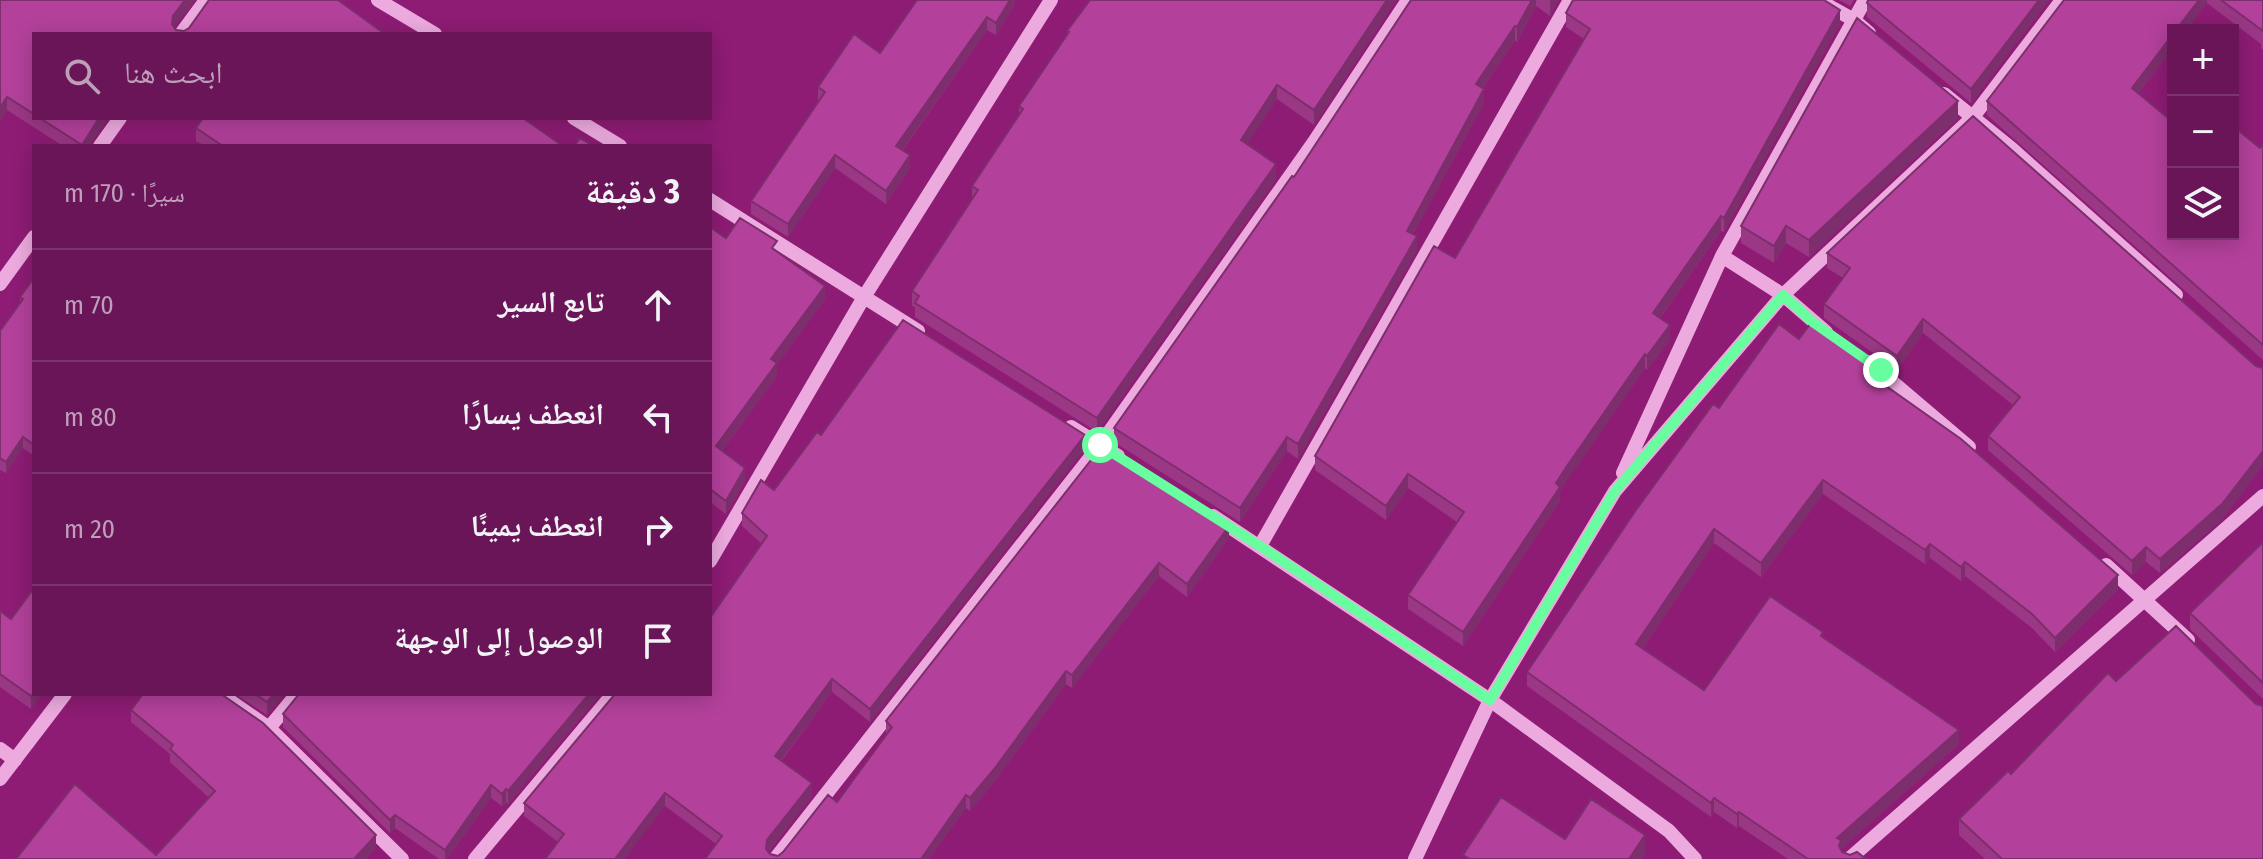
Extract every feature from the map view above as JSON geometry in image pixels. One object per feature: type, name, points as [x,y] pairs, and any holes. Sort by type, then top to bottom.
[{"type":"street","points":[[182,32],[206,0]]},
{"type":"street","points":[[378,0],[432,32]]},
{"type":"street","points":[[712,558],[864,297],[1051,0]]},
{"type":"street","points":[[775,859],[1100,445],[1314,142],[1408,0]]},
{"type":"street","points":[[1260,546],[1570,0]]},
{"type":"street","points":[[1818,0],[1854,20],[1877,39]]},
{"type":"street","points":[[1415,859],[1490,700],[1615,491],[1722,256],[1865,0]]},
{"type":"street","points":[[1615,491],[1783,295],[1973,117],[2062,0]]},
{"type":"street","points":[[1937,88],[2183,302]]},
{"type":"street","points":[[101,144],[119,120]]},
{"type":"street","points":[[577,120],[617,144]]},
{"type":"street","points":[[712,201],[930,338]]},
{"type":"street","points":[[0,284],[32,240]]},
{"type":"street","points":[[1722,256],[1783,295],[1836,339]]},
{"type":"street","points":[[1859,354],[1977,453]]},
{"type":"street","points":[[1061,421],[1127,462]]},
{"type":"street","points":[[1849,859],[2263,496]]},
{"type":"street","points":[[1207,512],[1490,700],[1669,831],[1695,859]]},
{"type":"street","points":[[2097,557],[2199,651]]},
{"type":"street","points":[[0,779],[63,696]]},
{"type":"street","points":[[223,696],[269,728],[402,859]]},
{"type":"street","points":[[269,728],[295,696]]},
{"type":"street","points":[[475,859],[611,696]]},
{"type":"street","points":[[0,749],[15,760]]},
{"type":"building","points":[[0,0],[185,0],[173,16],[172,24],[176,30],[184,31],[209,0],[338,0],[382,32],[32,32],[32,113],[7,97],[0,108]]},
{"type":"building","points":[[917,0],[1010,0],[996,23],[987,17],[896,146],[910,155],[886,191],[835,155],[788,224],[751,201],[825,92],[818,87],[854,34],[880,53]]},
{"type":"building","points":[[1090,0],[1387,0],[1314,110],[1277,85],[1241,140],[1276,164],[1097,418],[915,303],[919,296],[912,291],[978,190],[972,186],[1023,109],[1019,106]]},
{"type":"building","points":[[1411,0],[1532,0],[1517,27],[1476,84],[1484,89],[1407,231],[1417,236],[1298,444],[1287,437],[1240,508],[1114,428],[1294,177]]},
{"type":"building","points":[[1573,0],[1824,0],[1840,10],[1724,218],[1721,216],[1653,313],[1670,325],[1647,356],[1645,354],[1567,466],[1556,483],[1560,487],[1463,632],[1408,595],[1464,512],[1408,474],[1386,506],[1315,456],[1434,246],[1455,258],[1590,29],[1566,13]]},
{"type":"building","points":[[1868,0],[2039,0],[1971,89],[1867,3]]},
{"type":"building","points":[[2064,0],[2199,0],[2181,24],[2167,24],[2167,42],[2132,88],[2167,117],[2167,240],[2239,240],[2239,131],[2260,148],[2263,145],[2263,345],[1987,101]]},
{"type":"building","points":[[2221,0],[2263,0],[2263,31]]},
{"type":"building","points":[[1857,18],[1958,101],[1809,240],[1786,226],[1774,246],[1741,226]]},
{"type":"building","points":[[1973,116],[2256,366],[2263,368],[2263,451],[2222,504],[2160,559],[2146,547],[2132,561],[1988,436],[2020,397],[1923,319],[1897,356],[1824,304],[1850,268],[1827,253]]},
{"type":"building","points":[[43,120],[98,120],[80,144]]},
{"type":"building","points":[[202,120],[526,120],[560,144],[220,144],[196,128]]},
{"type":"building","points":[[580,138],[590,144],[576,144]]},
{"type":"building","points":[[740,218],[777,241],[772,248],[825,286],[771,359],[777,363],[716,446],[745,468],[726,501],[712,490],[712,228],[726,238]]},
{"type":"building","points":[[32,281],[32,444],[23,437],[6,462],[0,458],[0,331],[23,299],[20,297]]},
{"type":"building","points":[[903,320],[1085,435],[870,709],[832,679],[775,756],[812,783],[767,840],[766,849],[778,856],[828,795],[837,802],[892,727],[886,721],[1102,446],[1229,526],[1187,584],[1159,563],[1072,675],[1066,671],[995,768],[970,798],[966,795],[921,859],[705,859],[722,836],[665,793],[615,859],[545,859],[564,834],[524,803],[613,696],[712,696],[712,615],[767,536],[742,513],[761,480],[774,490],[817,432],[821,435]]},
{"type":"building","points":[[1813,320],[1875,364],[1885,373],[1879,381],[1961,439],[2118,575],[2055,638],[2032,614],[1965,562],[1961,567],[1930,544],[1925,550],[1823,480],[1761,563],[1714,529],[1636,644],[1704,690],[1770,596],[1823,632],[1821,636],[1959,730],[1837,838],[1841,840],[1839,846],[1842,852],[1850,855],[1857,852],[1866,859],[1808,859],[1739,812],[1737,814],[1714,798],[1711,803],[1527,672],[1636,510],[1713,404],[1719,408],[1779,324],[1799,339]]},
{"type":"building","points":[[2263,542],[2263,683],[2190,613]]},
{"type":"building","points":[[32,591],[31,696],[0,674],[0,611],[11,619]]},
{"type":"building","points":[[2176,626],[2256,704],[2263,706],[2263,859],[2002,859],[1959,819],[2008,771],[2011,774],[2108,673],[2116,681]]},
{"type":"building","points":[[142,696],[224,696],[263,723],[376,835],[354,859],[16,859],[75,784],[156,855],[215,791],[170,749],[173,745],[131,710]]},
{"type":"building","points":[[258,696],[272,696],[267,702]]},
{"type":"building","points":[[297,696],[587,696],[508,791],[506,789],[502,794],[491,785],[445,850],[395,815],[390,820],[283,714]]},
{"type":"building","points":[[1501,797],[1565,839],[1591,799],[1645,835],[1629,859],[1470,859],[1463,855]]},
{"type":"route","points":[[1100,445],[1260,546],[1490,700],[1615,491],[1783,295],[1814,323],[1881,370]]}]
